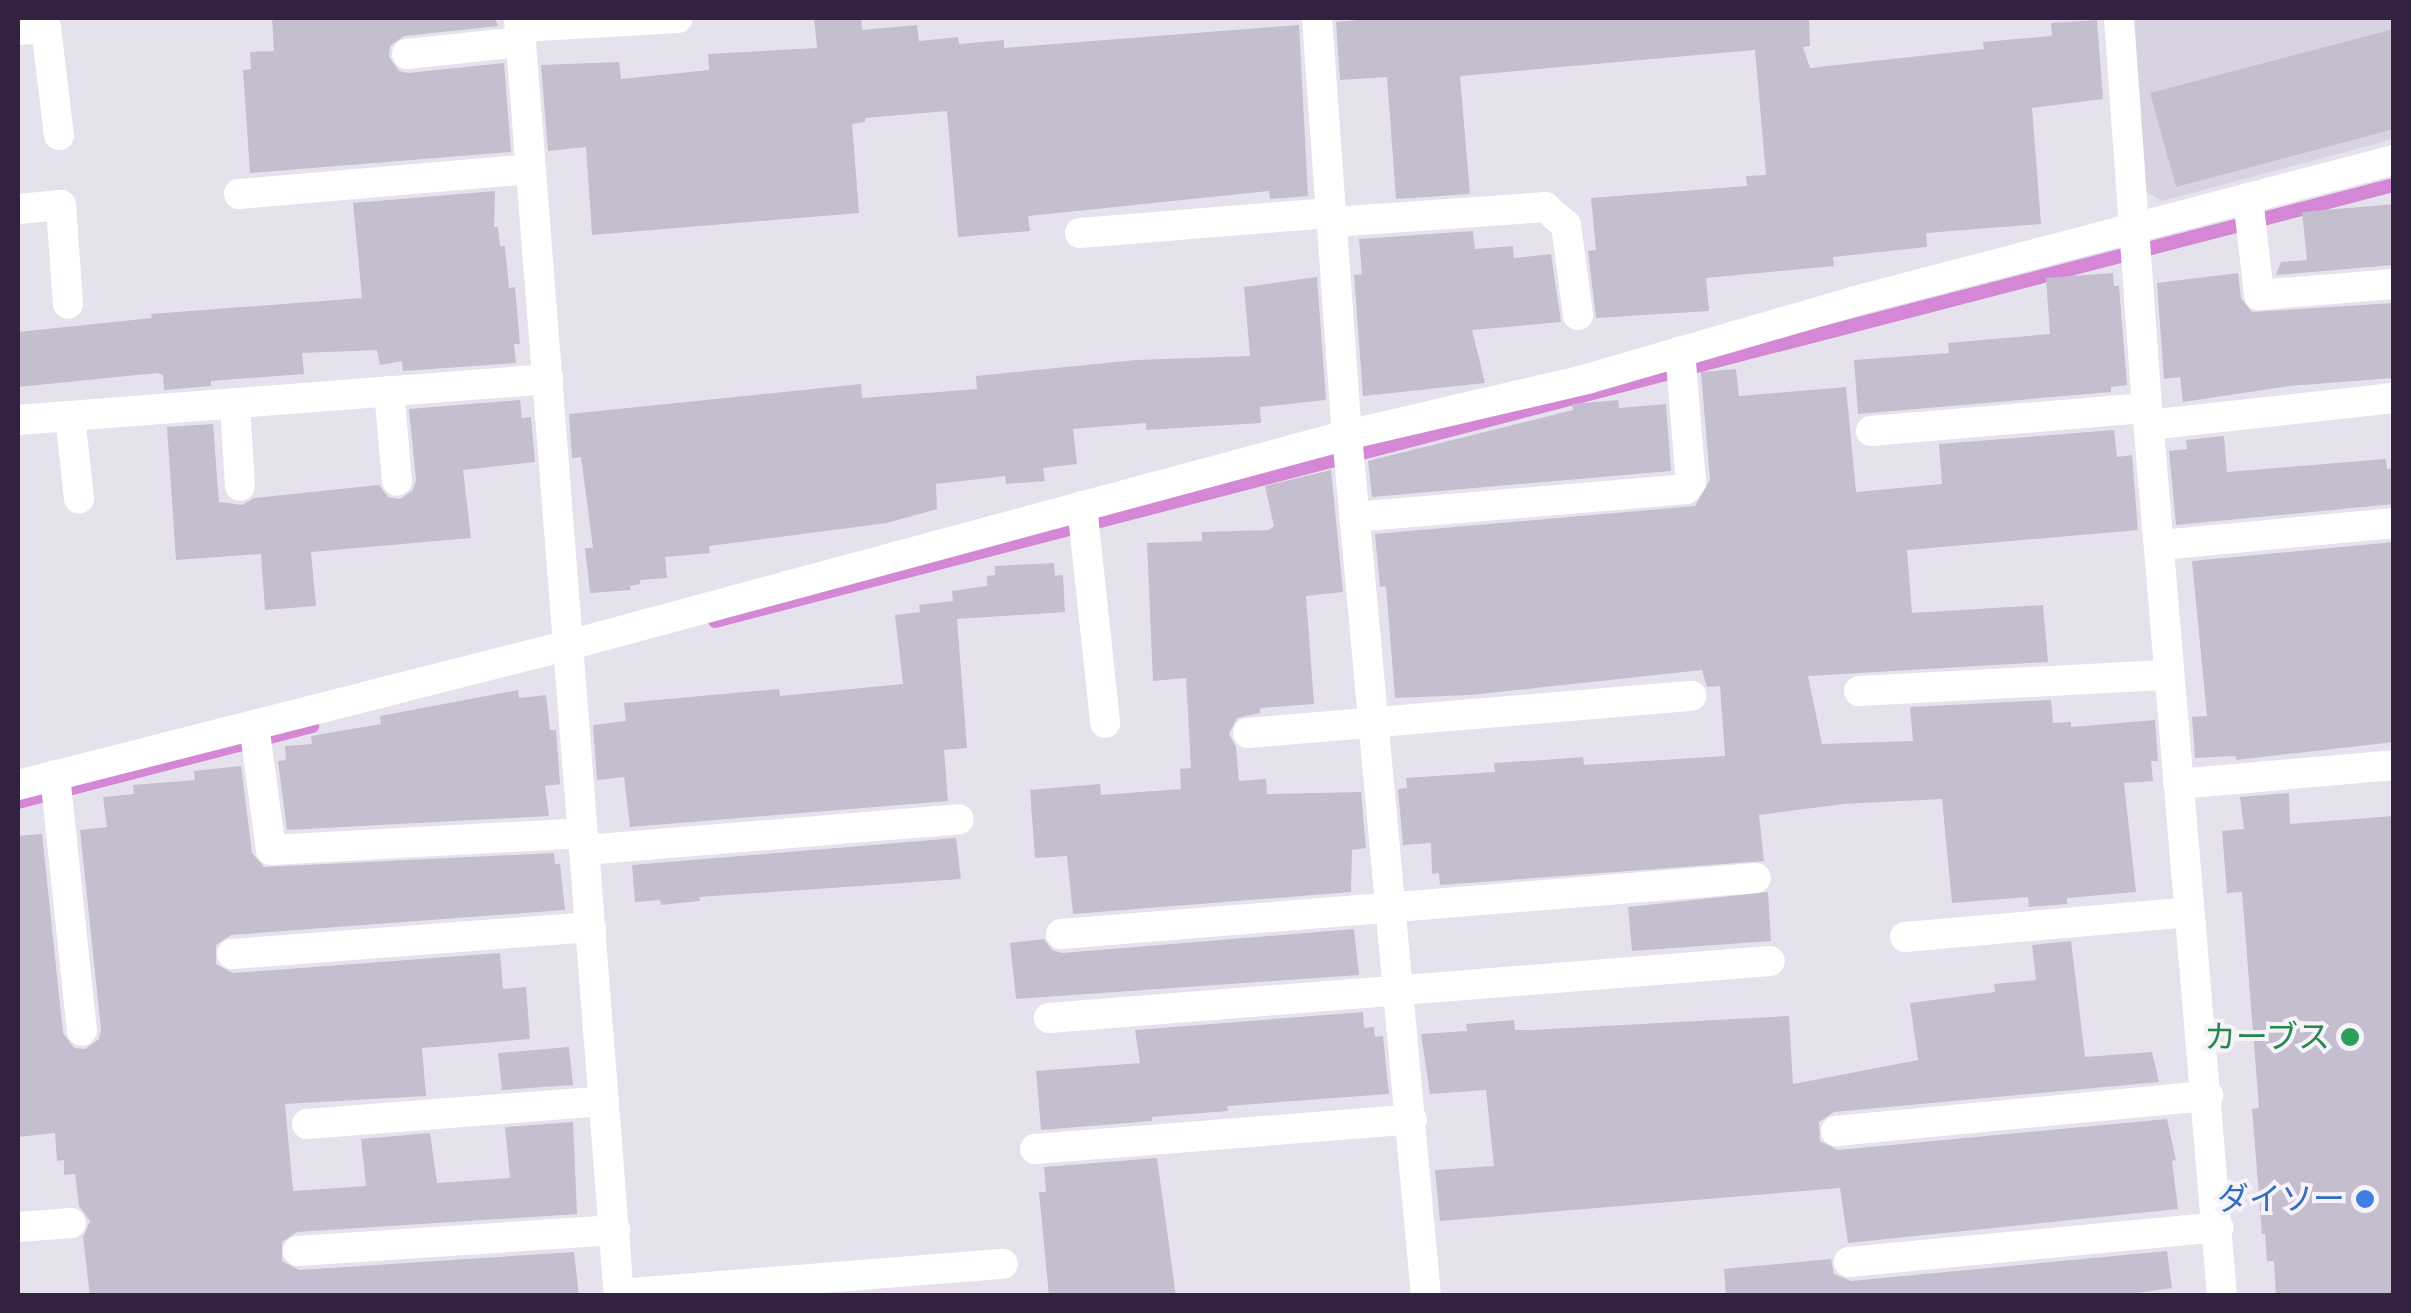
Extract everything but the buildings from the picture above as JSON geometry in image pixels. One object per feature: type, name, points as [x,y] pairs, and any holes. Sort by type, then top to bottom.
[{"type":"street","points":[[407,54],[520,29],[678,18]]},
{"type":"street","points":[[1317,18],[1347,436],[1426,1296]]},
{"type":"street","points":[[2120,18],[2148,416],[2222,1296]]},
{"type":"street","points":[[18,30],[46,28],[58,134]]},
{"type":"street","points":[[520,29],[619,1295],[1003,1264]]},
{"type":"street","points":[[18,785],[569,644],[1347,436],[1587,379],[2394,160]]},
{"type":"street","points":[[239,194],[531,169]]},
{"type":"street","points":[[2248,198],[2258,295],[2394,284]]},
{"type":"street","points":[[18,208],[61,206],[68,304]]},
{"type":"street","points":[[1080,233],[1546,207],[1566,225],[1578,316]]},
{"type":"street","points":[[1354,517],[1686,489],[1691,482],[1680,351]]},
{"type":"street","points":[[18,420],[548,379]]},
{"type":"street","points":[[389,392],[397,481]]},
{"type":"street","points":[[1871,431],[2394,398]]},
{"type":"street","points":[[235,403],[240,486]]},
{"type":"street","points":[[70,416],[79,499]]},
{"type":"street","points":[[1082,506],[1105,722]]},
{"type":"street","points":[[2160,546],[2394,523]]},
{"type":"street","points":[[1859,691],[2170,674]]},
{"type":"street","points":[[1248,733],[1691,696]]},
{"type":"street","points":[[254,725],[271,850],[584,841],[959,819]]},
{"type":"street","points":[[2178,784],[2394,765]]},
{"type":"street","points":[[55,776],[82,1031]]},
{"type":"street","points":[[1061,934],[1756,878]]},
{"type":"street","points":[[1904,937],[2189,912]]},
{"type":"street","points":[[232,954],[591,927]]},
{"type":"street","points":[[1049,1018],[1770,961]]},
{"type":"street","points":[[1836,1131],[2208,1096]]},
{"type":"street","points":[[307,1124],[604,1102]]},
{"type":"street","points":[[1035,1149],[1412,1120]]},
{"type":"street","points":[[18,1227],[70,1222]]},
{"type":"street","points":[[1849,1262],[2218,1227]]},
{"type":"street","points":[[298,1252],[614,1230]]},
{"type":"shaded area","points":[[2133,18],[2393,18],[2393,139],[2162,201],[2145,191]]},
{"type":"waterway","points":[[715,621],[2394,185]]},
{"type":"waterway","points":[[18,802],[312,726]]},
{"type":"place","name":"カーブス","points":[[2350,1037]]},
{"type":"place","name":"ダイソー","points":[[2365,1199]]}]
